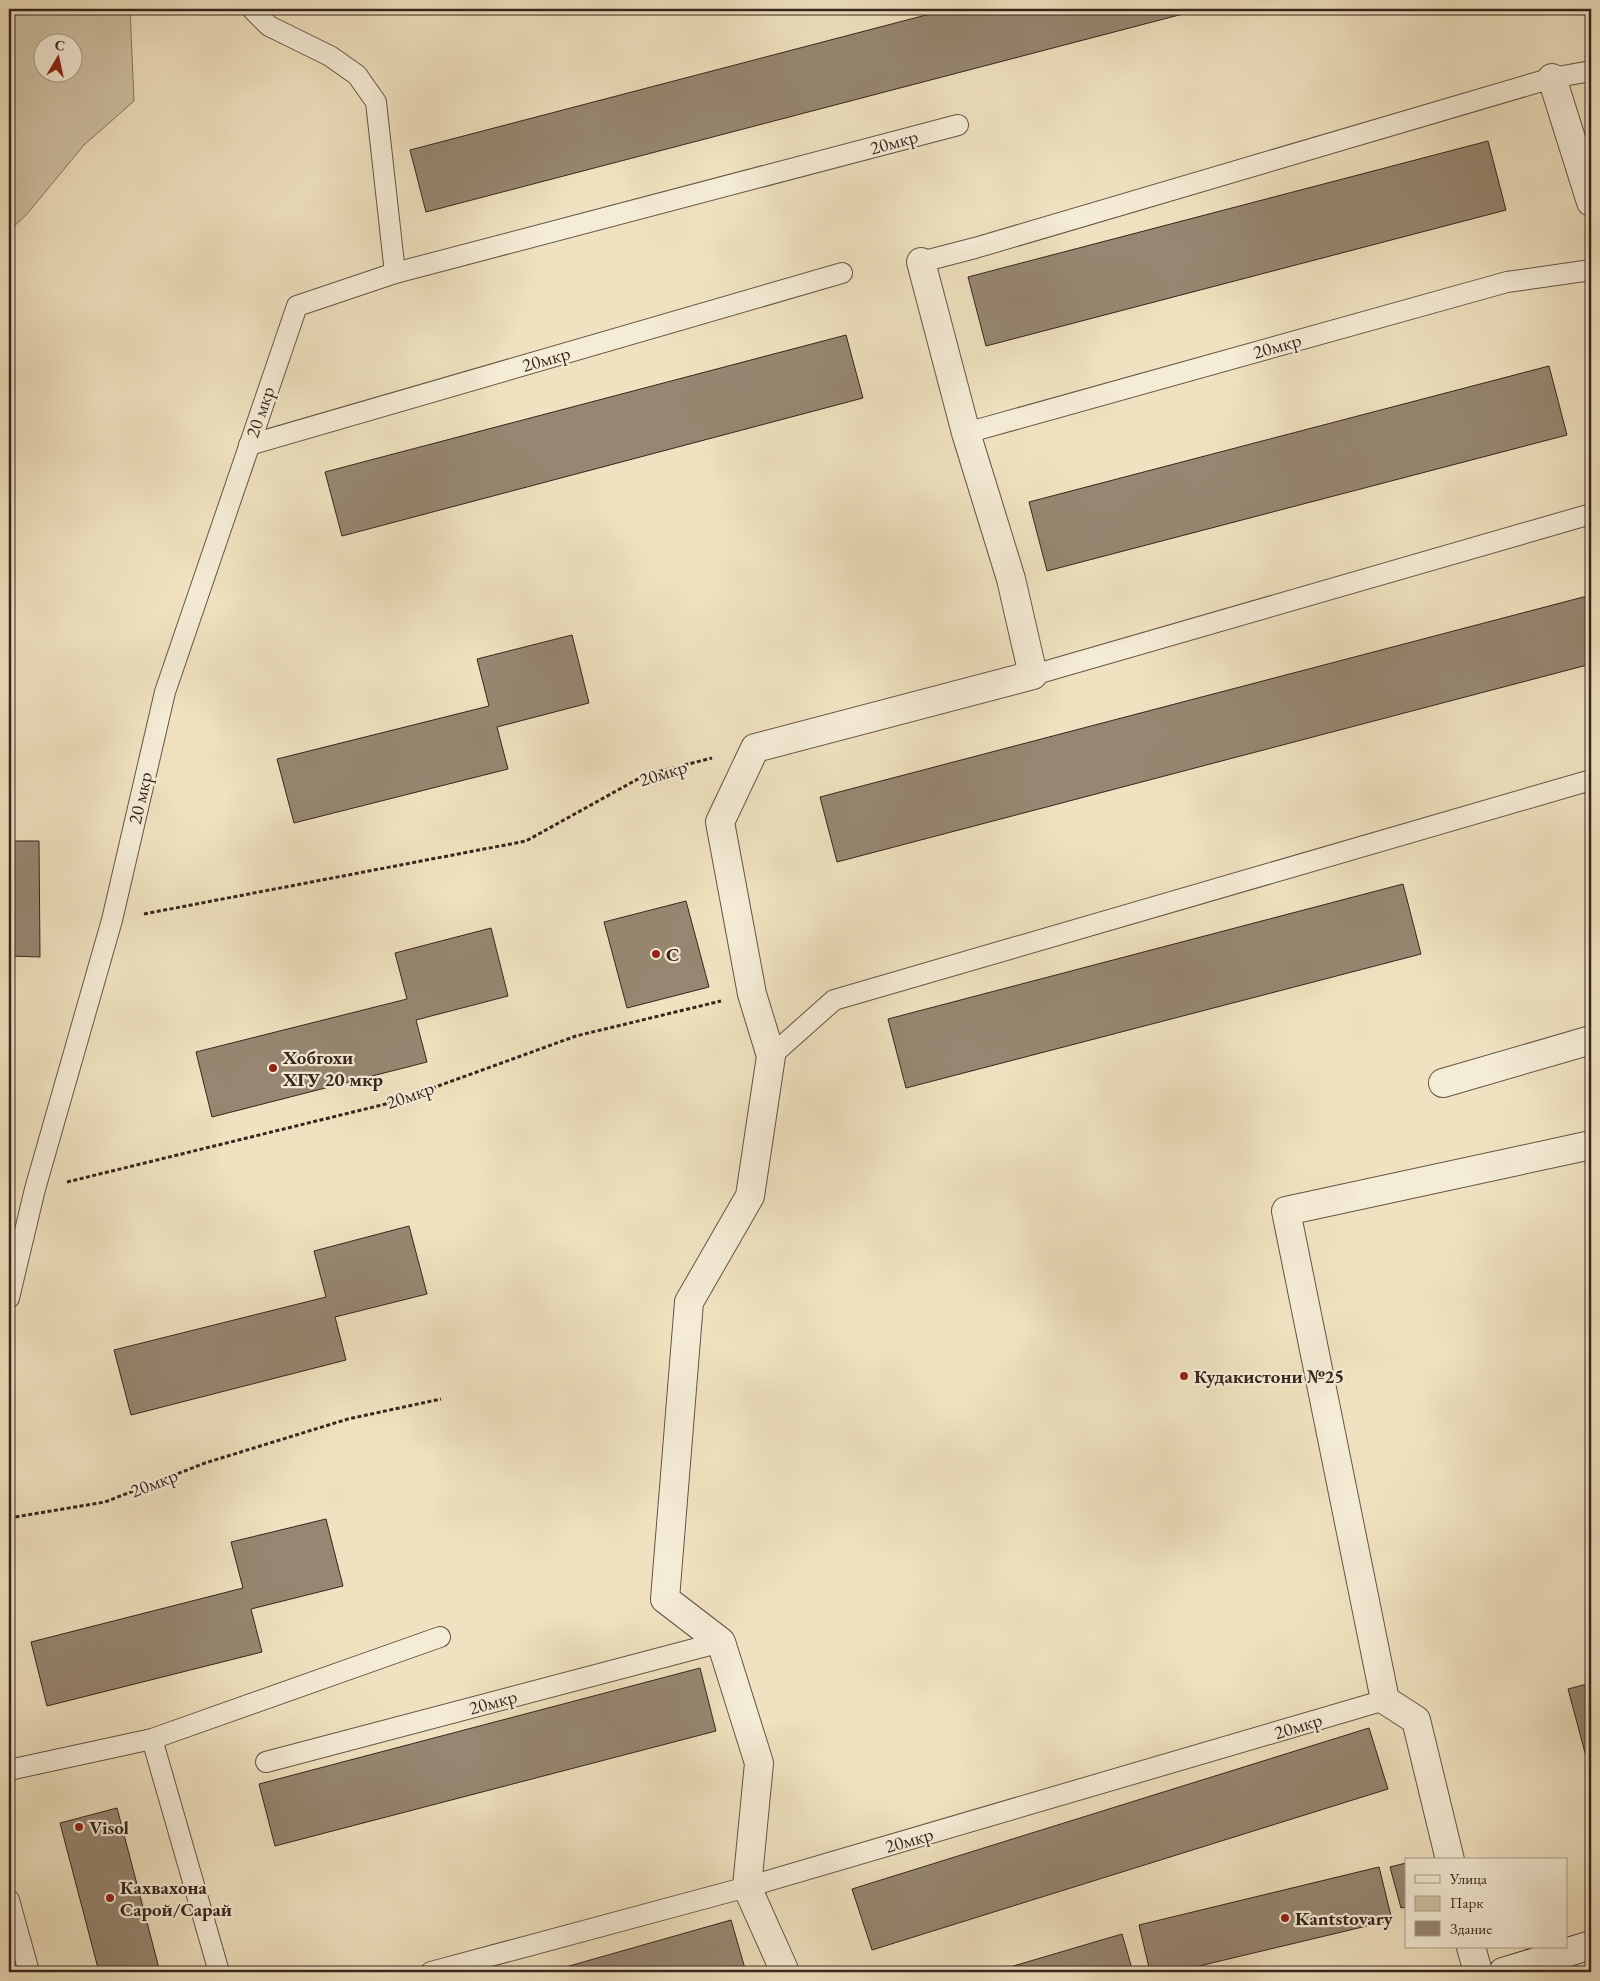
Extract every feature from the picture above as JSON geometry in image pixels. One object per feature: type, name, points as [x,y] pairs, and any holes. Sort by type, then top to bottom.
[{"type":"street","points":[[1552,78],[1591,202]]},
{"type":"street","points":[[785,1972],[747,1887],[759,1763],[721,1642],[665,1599],[689,1302],[750,1196],[771,1056],[752,994],[720,822],[755,748],[1033,675],[1011,579],[966,433],[921,262]]},
{"type":"street","points":[[1443,1083],[1591,1040]]},
{"type":"street","points":[[1450,1858],[1416,1720],[1385,1700],[1286,1212],[1591,1145]]},
{"type":"street","points":[[1503,1972],[1591,1945]]},
{"type":"street","points":[[1471,1948],[1478,1972]]},
{"type":"lane","points":[[252,9],[269,26],[337,60],[357,76],[376,102],[395,273]]},
{"type":"lane","points":[[921,262],[994,243],[1552,78],[1591,71]]},
{"type":"lane","name":"20мкр","points":[[296,306],[395,273],[958,125]]},
{"type":"lane","name":"20мкр","points":[[966,433],[1507,282],[1591,270]]},
{"type":"lane","name":"20мкр","points":[[249,445],[842,273]]},
{"type":"lane","name":"20 мкр","points":[[10,1290],[35,1190],[112,920],[165,692],[296,306]]},
{"type":"lane","points":[[1033,675],[1591,514]]},
{"type":"lane","points":[[771,1056],[834,1000],[1591,780]]},
{"type":"lane","points":[[9,1770],[152,1739],[440,1637]]},
{"type":"lane","name":"20мкр","points":[[266,1762],[721,1642]]},
{"type":"lane","name":"20мкр","points":[[431,1972],[747,1887],[1385,1700]]},
{"type":"lane","points":[[152,1739],[220,1972]]},
{"type":"lane","points":[[9,1900],[29,1972]]},
{"type":"path","name":"20мкр","points":[[112,920],[526,841],[645,775],[755,748]]},
{"type":"path","name":"20мкр","points":[[35,1190],[394,1102],[576,1036],[752,994]]},
{"type":"path","name":"20мкр","points":[[9,1518],[105,1502],[205,1464],[338,1422],[441,1399]]},
{"type":"green space","points":[[9,9],[130,9],[134,101],[84,145],[27,214],[9,231]]},
{"type":"building","points":[[949,9],[1202,9],[426,212],[410,150]]},
{"type":"building","points":[[1488,141],[1506,210],[986,346],[968,277]]},
{"type":"building","points":[[846,335],[863,398],[342,536],[325,472]]},
{"type":"building","points":[[1549,366],[1567,435],[1047,571],[1029,502]]},
{"type":"building","points":[[1591,595],[1591,664],[837,862],[820,797]]},
{"type":"building","points":[[572,635],[589,703],[497,727],[508,769],[294,823],[277,759],[489,706],[477,659]]},
{"type":"building","points":[[9,841],[39,841],[40,957],[9,956]]},
{"type":"building","points":[[1403,884],[1421,954],[906,1088],[888,1019]]},
{"type":"building","name":"С","points":[[686,901],[709,987],[627,1008],[604,922]]},
{"type":"building","points":[[491,928],[508,996],[416,1020],[427,1062],[212,1117],[196,1052],[407,999],[395,953]]},
{"type":"building","points":[[409,1226],[427,1294],[335,1317],[346,1360],[131,1415],[114,1350],[326,1297],[314,1251]]},
{"type":"building","points":[[326,1519],[343,1586],[251,1609],[262,1652],[47,1706],[31,1642],[243,1588],[231,1542]]},
{"type":"building","points":[[700,1668],[716,1731],[275,1846],[259,1784]]},
{"type":"building","points":[[1591,1683],[1591,1775],[1568,1689]]},
{"type":"building","points":[[1369,1728],[1388,1789],[872,1950],[852,1889]]},
{"type":"building","name":"Кахвахона Сарой/Сарай","points":[[117,1808],[160,1972],[99,1972],[60,1823]]},
{"type":"building","points":[[1405,1863],[1405,1907],[1401,1908],[1390,1867]]},
{"type":"building","points":[[1379,1867],[1392,1920],[1174,1972],[1150,1972],[1139,1925]]},
{"type":"building","points":[[731,1920],[746,1972],[548,1972]]},
{"type":"building","points":[[1122,1934],[1133,1972],[993,1972]]},
{"type":"place","name":"С","points":[[656,954]]},
{"type":"place","name":"Хобгохи ХГУ 20 мкр","points":[[273,1068]]},
{"type":"place","name":"Кудакистони №25","points":[[1184,1376]]},
{"type":"place","name":"Visol","points":[[79,1827]]},
{"type":"place","name":"Кахвахона Сарой/Сарай","points":[[110,1898]]},
{"type":"place","name":"Kantstovary","points":[[1285,1918]]}]
